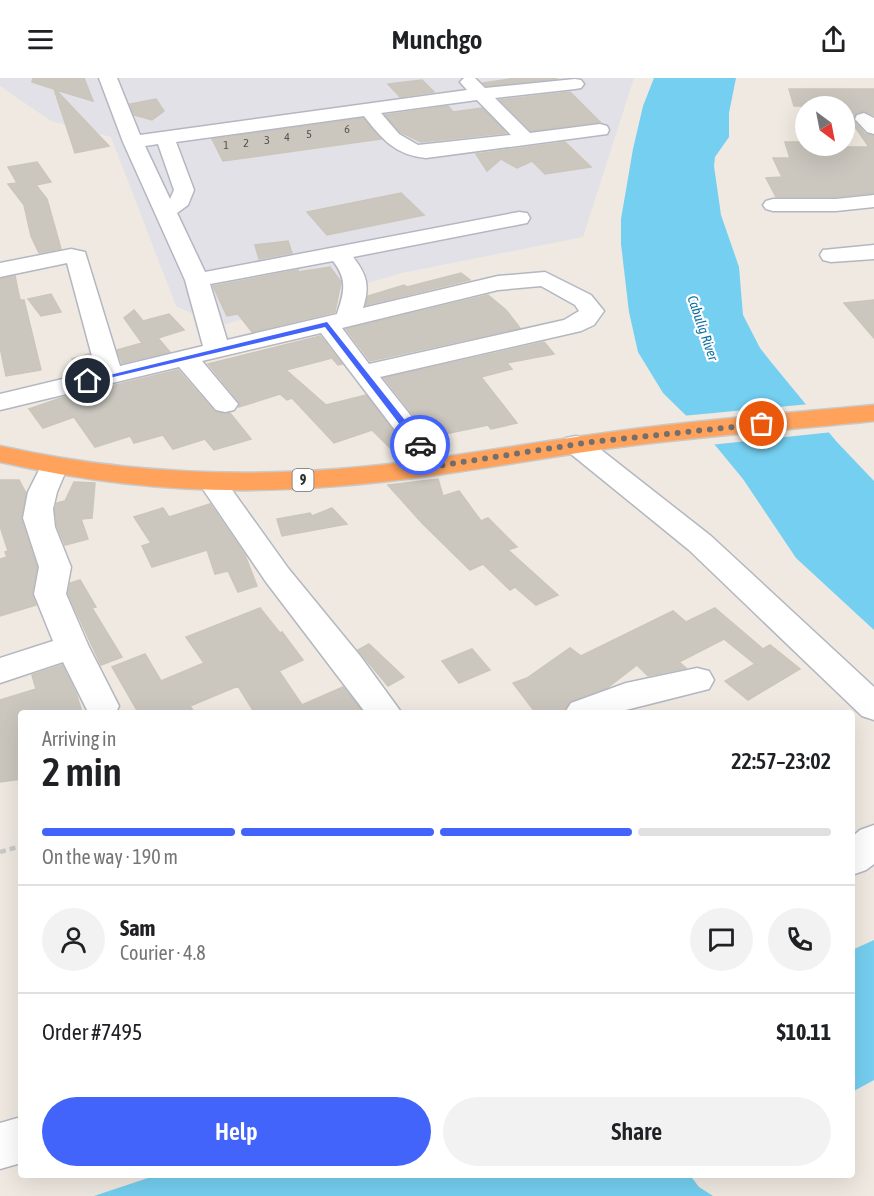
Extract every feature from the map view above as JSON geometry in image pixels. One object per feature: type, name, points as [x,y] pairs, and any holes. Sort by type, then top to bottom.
[{"type":"highway","name":"9","points":[[0,454],[54,466],[121,476],[212,482],[307,480],[437,466],[591,443],[874,413]]},
{"type":"street","points":[[108,78],[196,280],[217,350]]},
{"type":"street","points":[[465,78],[525,139]]},
{"type":"street","points":[[134,142],[481,94],[575,84]]},
{"type":"street","points":[[368,109],[396,144],[410,151],[426,152],[600,130]]},
{"type":"street","points":[[165,137],[184,190],[183,197],[177,204],[165,211]]},
{"type":"street","points":[[773,205],[836,205],[874,201]]},
{"type":"street","points":[[196,280],[519,218]]},
{"type":"street","points":[[831,255],[874,252]]},
{"type":"street","points":[[337,322],[358,283],[354,272],[339,254]]},
{"type":"street","points":[[0,270],[71,256],[77,257],[110,376]]},
{"type":"street","points":[[1,395],[110,376],[461,290],[537,279],[555,282],[589,304],[592,311],[585,320],[572,326],[363,374]]},
{"type":"street","points":[[337,322],[363,374],[437,466]]},
{"type":"street","points":[[185,358],[225,404]]},
{"type":"street","points":[[591,443],[874,707]]},
{"type":"street","points":[[54,466],[39,498],[37,511],[41,533],[55,569],[49,589],[72,647],[102,706]]},
{"type":"street","points":[[212,482],[277,575],[383,710]]},
{"type":"street","points":[[0,671],[72,647]]},
{"type":"street","points":[[588,710],[626,696],[697,680]]},
{"type":"street","points":[[855,857],[874,841]]},
{"type":"street","points":[[0,1146],[18,1141]]},
{"type":"path","points":[[0,852],[18,847]]},
{"type":"shaded area","points":[[0,78],[634,78],[583,237],[402,273],[219,326],[176,306],[111,137],[51,121],[0,86]]},
{"type":"water","name":"Cabulig River","points":[[654,78],[736,78],[729,113],[729,137],[715,157],[714,166],[721,215],[739,267],[743,315],[760,348],[771,362],[836,441],[874,481],[874,630],[796,558],[743,479],[710,439],[663,393],[638,352],[629,312],[621,244],[621,219],[643,106]]},
{"type":"water","points":[[874,940],[874,1080],[855,1090],[855,949]]},
{"type":"water","points":[[148,1178],[692,1178],[699,1187],[713,1196],[94,1196]]},
{"type":"pier","points":[[810,404],[833,432],[710,445],[682,416]]},
{"type":"building","points":[[33,78],[84,78],[93,101],[56,90],[109,146],[75,153],[54,89],[32,82]]},
{"type":"building","points":[[516,78],[557,79],[486,86],[483,83]]},
{"type":"building","points":[[422,80],[434,92],[400,97],[388,84]]},
{"type":"building","points":[[789,89],[874,89],[874,115],[863,111],[855,115],[855,96],[795,96],[794,106]]},
{"type":"building","points":[[570,92],[600,122],[531,131],[500,100]]},
{"type":"building","points":[[156,99],[164,111],[152,120],[134,115],[130,104]]},
{"type":"building","points":[[448,106],[453,112],[482,108],[506,133],[421,142],[400,132],[385,115]]},
{"type":"building","points":[[363,118],[381,139],[223,161],[212,139]]},
{"type":"building","points":[[855,122],[865,134],[874,136],[874,193],[836,197],[776,197],[766,178],[782,177],[773,158],[790,158],[785,142],[795,142],[795,156],[855,156],[855,147],[869,147],[855,127]]},
{"type":"building","points":[[565,142],[591,167],[545,174],[532,161],[517,168],[501,159],[487,171],[476,154]]},
{"type":"building","points":[[37,162],[51,182],[36,185],[47,199],[61,249],[39,253],[31,236],[24,205],[8,184],[17,183],[8,167]]},
{"type":"building","points":[[401,193],[424,215],[327,235],[307,212]]},
{"type":"building","points":[[288,241],[292,253],[259,259],[255,245]]},
{"type":"building","points":[[330,267],[341,282],[335,312],[252,332],[238,314],[227,316],[213,286],[298,270],[298,272]]},
{"type":"building","points":[[461,273],[470,280],[366,305],[368,296],[404,285],[407,287]]},
{"type":"building","points":[[15,276],[20,300],[24,300],[41,370],[6,376],[0,347],[0,279]]},
{"type":"building","points":[[51,294],[61,312],[41,316],[28,299]]},
{"type":"building","points":[[488,295],[506,310],[520,328],[370,361],[346,329]]},
{"type":"building","points":[[874,300],[874,338],[844,303]]},
{"type":"building","points":[[134,310],[143,321],[169,314],[184,330],[158,338],[170,352],[122,363],[117,350],[142,343],[124,318]]},
{"type":"building","points":[[320,336],[342,364],[338,365],[332,358],[286,370],[326,405],[366,395],[410,453],[399,457],[372,430],[334,443],[292,398],[287,400],[280,394],[239,407],[240,403],[208,364]]},
{"type":"building","points":[[544,342],[554,354],[507,363],[512,369],[481,377],[517,423],[491,429],[488,425],[431,437],[384,378]]},
{"type":"building","points":[[89,354],[93,369],[81,372],[72,359]]},
{"type":"building","points":[[178,370],[214,411],[230,413],[251,439],[214,450],[205,439],[173,449],[163,435],[134,443],[130,436],[95,447],[74,417],[43,428],[29,409],[61,398]]},
{"type":"building","points":[[438,479],[443,496],[459,491],[481,521],[488,518],[517,547],[508,550],[558,595],[536,605],[515,587],[510,590],[483,564],[470,570],[422,523],[388,485]]},
{"type":"building","points":[[0,480],[19,480],[26,493],[21,519],[37,567],[32,594],[36,605],[0,616],[0,559],[7,557],[5,552],[8,551],[0,526]]},
{"type":"building","points":[[74,482],[95,483],[92,518],[81,519],[88,539],[65,545],[57,526],[55,509],[57,503],[65,501]]},
{"type":"building","points":[[210,504],[245,555],[257,586],[238,592],[228,571],[215,574],[207,550],[152,567],[142,546],[151,543],[134,517],[163,508],[169,517]]},
{"type":"building","points":[[332,508],[347,524],[282,536],[277,519],[310,513],[312,516]]},
{"type":"building","points":[[80,580],[96,607],[92,608],[122,657],[101,665],[68,594],[70,583]]},
{"type":"building","points":[[260,608],[303,660],[279,671],[302,705],[343,687],[361,710],[253,710],[238,686],[190,706],[193,710],[137,710],[112,667],[145,654],[161,681],[204,663],[186,637]]},
{"type":"building","points":[[715,608],[763,649],[770,645],[800,669],[748,700],[725,681],[755,664],[724,639],[679,662],[686,668],[648,676],[637,665],[607,688],[570,701],[564,710],[533,710],[513,683],[527,678],[570,648],[581,656],[673,611],[686,622]]},
{"type":"building","points":[[369,644],[404,677],[388,686],[358,650]]},
{"type":"building","points":[[472,649],[490,670],[459,683],[442,661]]},
{"type":"building","points":[[62,665],[81,710],[18,710],[18,779],[0,782],[0,700],[36,689],[32,675]]},
{"type":"way so far","points":[[420,445],[437,466],[591,442],[762,424]]},
{"type":"route","points":[[88,381],[327,324],[363,374],[420,445]]}]
